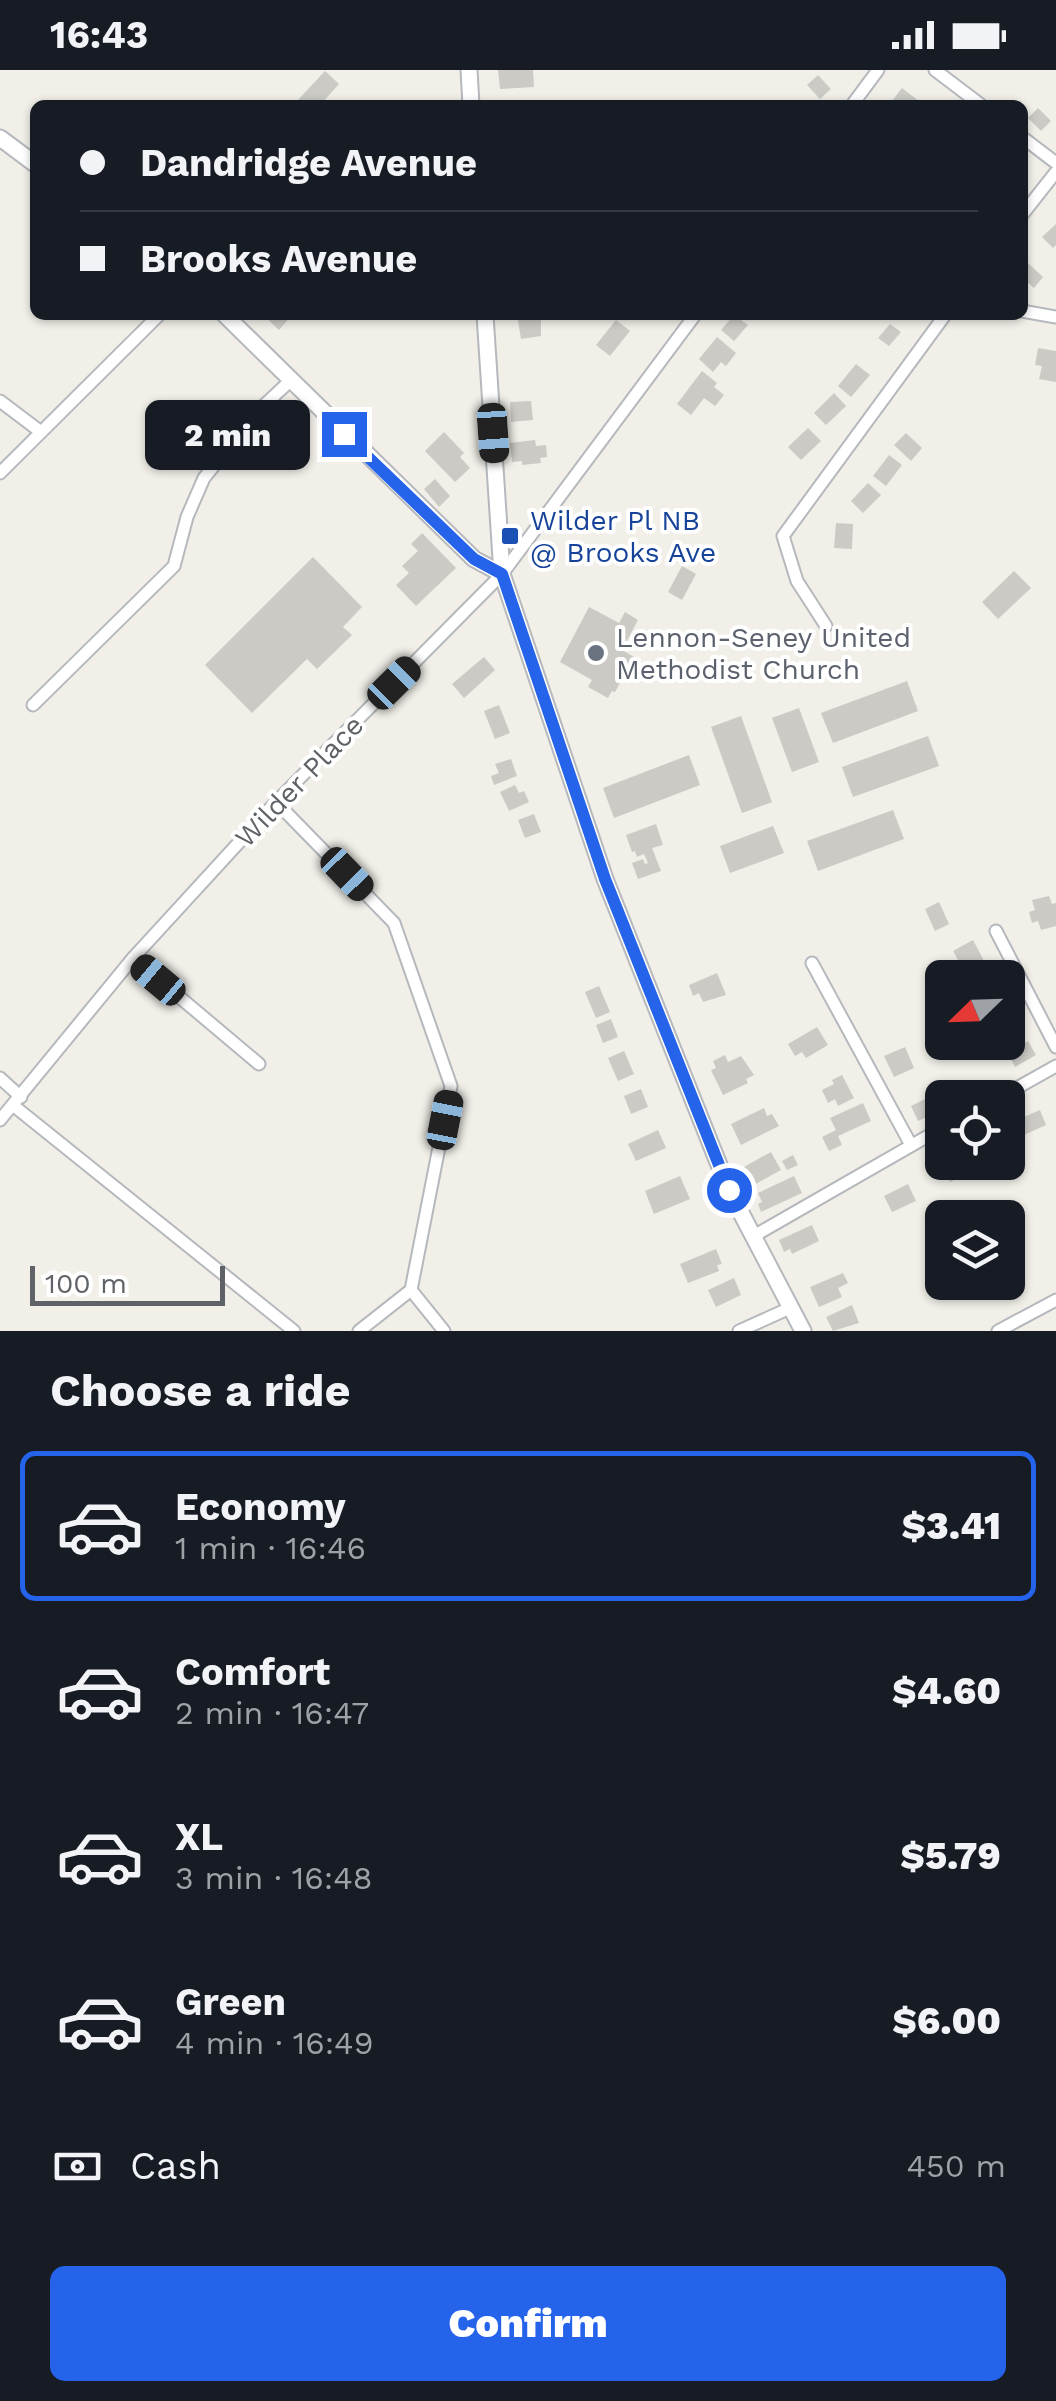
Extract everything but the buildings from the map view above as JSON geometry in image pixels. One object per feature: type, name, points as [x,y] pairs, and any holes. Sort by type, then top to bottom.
[{"type":"street","points":[[469,70],[471,100]]},
{"type":"street","points":[[856,100],[878,70]]},
{"type":"street","points":[[935,70],[974,100]]},
{"type":"street","points":[[0,138],[30,160]]},
{"type":"street","points":[[1028,142],[1056,163]]},
{"type":"street","points":[[1028,207],[1056,172]]},
{"type":"street","points":[[1028,312],[1056,318]]},
{"type":"street","points":[[0,472],[154,320]]},
{"type":"street","points":[[230,320],[474,559],[502,574]]},
{"type":"street","points":[[485,320],[502,574],[605,879],[729,1190],[803,1331]]},
{"type":"street","name":"Wilder Place","points":[[0,1120],[133,958],[276,802],[502,574],[691,320]]},
{"type":"street","points":[[826,626],[797,581],[783,536],[941,320]]},
{"type":"street","points":[[32,705],[174,566],[187,516],[204,478],[258,410],[290,381]]},
{"type":"street","points":[[0,400],[41,432]]},
{"type":"street","points":[[276,802],[394,923],[451,1086],[412,1290],[360,1331]]},
{"type":"street","points":[[996,932],[1056,1047]]},
{"type":"street","points":[[133,958],[259,1064]]},
{"type":"street","points":[[812,963],[911,1145]]},
{"type":"street","points":[[1025,1083],[1056,1066]]},
{"type":"street","points":[[0,1078],[17,1102],[294,1331]]},
{"type":"street","points":[[752,1237],[925,1137]]},
{"type":"street","points":[[412,1290],[444,1331]]},
{"type":"street","points":[[998,1331],[1056,1300]]},
{"type":"street","points":[[739,1331],[790,1308]]},
{"type":"place","name":"Wilder Pl NB @ Brooks Ave","points":[[510,536]]},
{"type":"place","name":"Lennon-Seney United Methodist Church","points":[[596,653]]},
{"type":"route","points":[[344,434],[474,559],[502,574],[605,879],[729,1190]]}]
